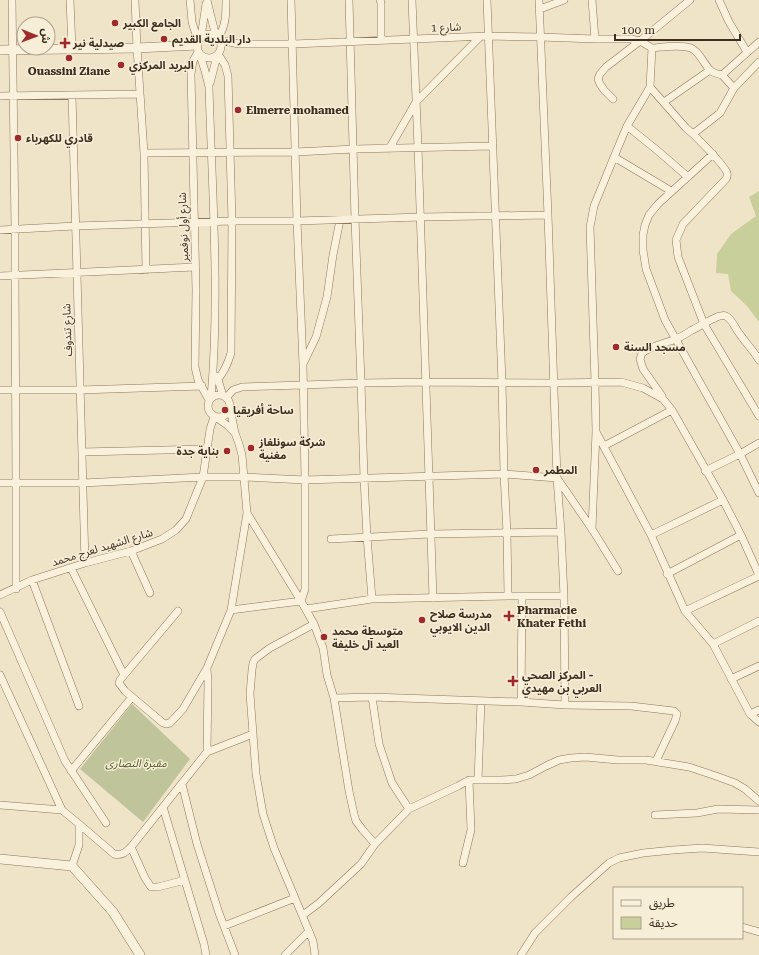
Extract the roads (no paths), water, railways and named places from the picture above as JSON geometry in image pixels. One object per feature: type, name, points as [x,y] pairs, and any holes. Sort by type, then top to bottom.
[{"type":"street","points":[[12,0],[15,229],[16,589]]},
{"type":"street","points":[[70,0],[72,49]]},
{"type":"street","points":[[135,0],[144,154],[146,270]]},
{"type":"street","name":"شارع أول نوفمبر","points":[[190,0],[192,22],[209,87],[215,286],[214,366],[210,399]]},
{"type":"street","name":"شارع أول نوفمبر","points":[[207,0],[199,46],[191,70],[196,267],[195,367],[198,380],[210,399]]},
{"type":"street","name":"شارع أول نوفمبر","points":[[207,0],[218,38]]},
{"type":"street","points":[[218,38],[225,24],[226,0]]},
{"type":"street","points":[[292,0],[305,480],[305,589],[301,601]]},
{"type":"street","points":[[349,0],[364,478],[372,599]]},
{"type":"street","points":[[380,0],[381,40]]},
{"type":"street","points":[[412,0],[421,217],[433,598]]},
{"type":"street","points":[[487,0],[484,36],[492,146],[502,382],[508,596]]},
{"type":"street","points":[[539,0],[557,478],[564,596],[565,705]]},
{"type":"street","points":[[540,9],[564,0]]},
{"type":"street","points":[[592,0],[596,39]]},
{"type":"street","points":[[613,99],[600,84],[598,79],[600,74],[690,0]]},
{"type":"street","points":[[719,0],[729,22],[747,52]]},
{"type":"street","points":[[210,34],[218,38],[221,46],[218,54],[214,58],[207,58],[199,46],[204,35],[210,34]]},
{"type":"street","points":[[389,149],[416,102],[484,36]]},
{"type":"street","name":"شارع 1","points":[[218,38],[231,43],[239,44],[293,44],[484,36],[631,39],[640,41],[652,48]]},
{"type":"street","points":[[722,75],[759,42]]},
{"type":"street","name":"شارع 1","points":[[218,54],[239,44]]},
{"type":"street","points":[[592,529],[596,432],[596,382],[590,227],[594,206],[627,126],[650,87],[652,48],[675,45],[691,48],[699,55],[710,70],[722,75],[734,88]]},
{"type":"street","points":[[0,50],[199,46]]},
{"type":"street","points":[[218,54],[225,65],[228,76],[232,221],[231,353],[224,371],[218,379]]},
{"type":"street","name":"شارع أول نوفمبر","points":[[209,87],[218,54]]},
{"type":"street","points":[[693,134],[720,113],[734,88],[759,62]]},
{"type":"street","points":[[664,102],[710,70]]},
{"type":"street","points":[[650,87],[727,171],[728,175],[726,179],[683,224],[676,240],[678,257],[704,324],[759,416]]},
{"type":"street","points":[[0,96],[140,94]]},
{"type":"street","name":"شارع تندوف","points":[[72,95],[85,563]]},
{"type":"street","points":[[627,126],[688,177]]},
{"type":"street","points":[[144,154],[296,152],[418,147],[492,146]]},
{"type":"street","points":[[712,154],[671,191],[649,215],[643,235],[643,250],[646,269],[665,320],[740,454],[759,492]]},
{"type":"street","points":[[614,157],[671,191]]},
{"type":"street","points":[[0,230],[232,221],[297,222],[421,217],[548,215]]},
{"type":"street","points":[[303,364],[316,337],[327,297],[340,220]]},
{"type":"street","points":[[0,276],[196,267]]},
{"type":"street","points":[[685,611],[759,575],[723,500],[672,410],[643,369],[640,359],[642,352],[652,347],[675,340],[719,316],[726,316],[759,360]]},
{"type":"street","name":"شارع أول نوفمبر","points":[[214,366],[225,397]]},
{"type":"street","points":[[225,397],[238,387],[426,382],[621,382],[643,388],[663,398]]},
{"type":"street","points":[[0,390],[80,390],[202,386]]},
{"type":"street","points":[[178,611],[124,675],[119,683],[124,691],[163,724],[170,723],[183,709],[207,668],[231,610],[247,513],[242,455],[235,434],[230,404],[225,397],[217,395],[210,399],[208,410],[211,415],[227,425],[235,434]]},
{"type":"street","points":[[216,417],[224,416],[230,408]]},
{"type":"street","points":[[604,446],[672,410]]},
{"type":"street","name":"شارع الشهيد لعرج محمد","points":[[0,595],[16,589],[32,580],[85,563],[131,551],[162,539],[176,530],[186,519],[203,477],[210,429],[216,417]]},
{"type":"street","points":[[596,432],[651,535],[685,611],[713,644],[750,714],[759,722]]},
{"type":"street","points":[[706,470],[759,443]]},
{"type":"street","points":[[82,452],[206,449]]},
{"type":"street","points":[[0,483],[83,482],[203,477],[305,480],[504,474],[557,478]]},
{"type":"street","points":[[557,478],[592,529],[618,571]]},
{"type":"street","points":[[651,535],[723,500]]},
{"type":"street","points":[[247,513],[314,624],[323,648],[327,675],[334,698],[354,814],[362,829],[375,844]]},
{"type":"street","points":[[331,539],[430,534],[561,532]]},
{"type":"street","points":[[668,574],[741,535]]},
{"type":"street","points":[[131,551],[150,593]]},
{"type":"street","points":[[71,568],[124,675]]},
{"type":"street","points":[[32,580],[79,706]]},
{"type":"street","points":[[521,702],[522,596]]},
{"type":"street","points":[[306,609],[372,599],[564,596]]},
{"type":"street","points":[[231,610],[301,601]]},
{"type":"street","points":[[0,612],[65,761],[106,823]]},
{"type":"street","points":[[713,644],[759,621]]},
{"type":"street","points":[[314,624],[270,648],[255,659],[253,663],[250,694],[256,774],[263,814],[274,848],[313,941],[315,955]]},
{"type":"street","points":[[731,679],[759,666]]},
{"type":"street","points":[[207,668],[207,752]]},
{"type":"street","points":[[0,675],[62,810],[114,854],[121,855],[125,853],[207,752],[253,734]]},
{"type":"street","points":[[72,771],[132,697]]},
{"type":"street","points":[[334,698],[372,697],[565,705],[631,706],[674,711],[677,714],[675,721],[656,761]]},
{"type":"street","points":[[372,697],[381,751],[392,783],[409,808]]},
{"type":"street","points":[[478,780],[481,701]]},
{"type":"street","points":[[750,714],[759,710]]},
{"type":"street","points":[[303,916],[361,864],[375,844],[409,808],[469,780],[516,779],[529,775],[560,760],[571,758],[586,757],[618,760],[646,760],[689,767],[716,776],[745,789],[759,801]]},
{"type":"street","points":[[463,863],[471,830],[469,780]]},
{"type":"street","points":[[182,784],[198,844],[224,926],[235,955]]},
{"type":"street","points":[[0,805],[62,810]]},
{"type":"street","points":[[163,807],[206,955]]},
{"type":"street","points":[[655,815],[697,813],[718,809],[759,810]]},
{"type":"street","points":[[72,866],[79,845],[80,824]]},
{"type":"street","points":[[130,847],[151,887],[158,887],[185,880]]},
{"type":"street","points":[[521,955],[535,933],[571,897],[609,863],[620,858],[643,852],[702,848],[759,852]]},
{"type":"street","points":[[0,859],[72,866],[113,912],[140,955]]},
{"type":"street","points":[[224,926],[295,898]]},
{"type":"street","points":[[743,927],[759,932]]},
{"type":"street","points":[[285,955],[309,931]]},
{"type":"place","name":"الجامع الكبير","points":[[115,23]]},
{"type":"place","name":"دار البلدية القديم","points":[[164,39]]},
{"type":"place","name":"صيدلية نير","points":[[65,43]]},
{"type":"place","name":"Ouassini Ziane","points":[[69,58]]},
{"type":"place","name":"البريد المركزي","points":[[121,65]]},
{"type":"place","name":"Elmerre mohamed","points":[[238,110]]},
{"type":"place","name":"قادري للكهرباء","points":[[18,138]]},
{"type":"place","name":"مسجد السنة","points":[[616,347]]},
{"type":"place","name":"ساحة أفريقيا","points":[[225,410]]},
{"type":"place","name":"شركة سونلغاز مغنية","points":[[251,448]]},
{"type":"place","name":"بناية جدة","points":[[227,451]]},
{"type":"place","name":"المطمر","points":[[536,470]]},
{"type":"place","name":"Pharmacie Khater Fethi","points":[[509,616]]},
{"type":"place","name":"مدرسة صلاح الدين الايوبي","points":[[422,620]]},
{"type":"place","name":"متوسطة محمد العيد آل خليفة","points":[[324,637]]},
{"type":"place","name":"المركز الصحي - العربي بن مهيدي","points":[[513,681]]},
{"type":"park label","name":"مقبرة النصارى","points":[[136,763]]}]
